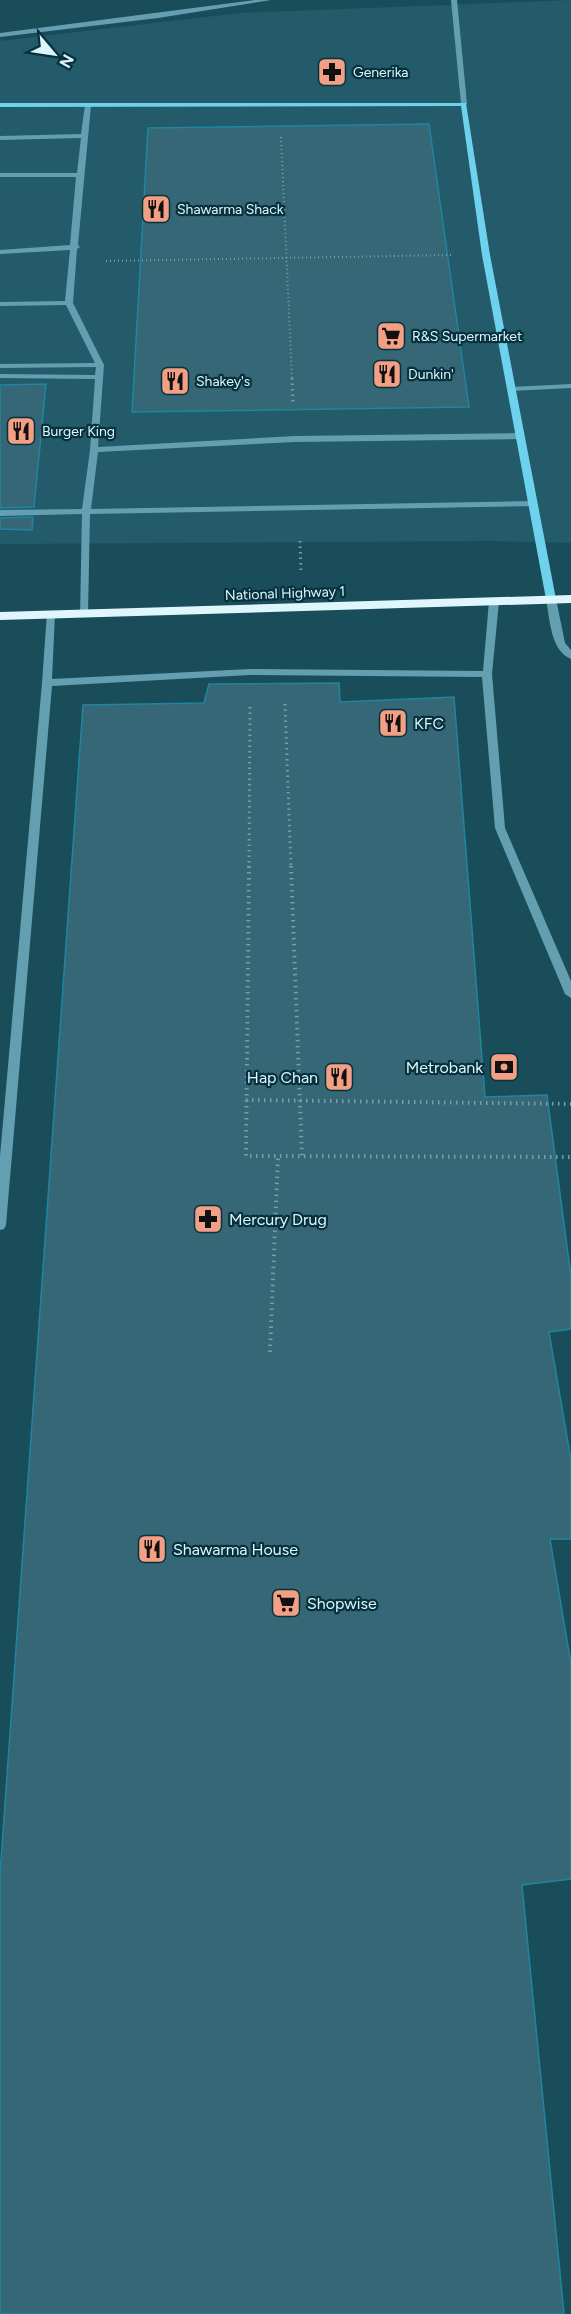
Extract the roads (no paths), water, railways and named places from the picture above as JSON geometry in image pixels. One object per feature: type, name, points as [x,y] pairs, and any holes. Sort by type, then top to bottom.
[{"type":"highway","name":"National Highway 1","points":[[0,616],[571,599]]},
{"type":"main road","points":[[0,105],[464,104],[486,255],[550,600]]},
{"type":"street","points":[[0,35],[268,0]]},
{"type":"street","points":[[454,0],[464,104]]},
{"type":"street","points":[[84,614],[86,513],[94,450],[100,365],[69,303],[76,247],[83,136],[88,105]]},
{"type":"street","points":[[0,138],[83,136]]},
{"type":"street","points":[[0,176],[80,175]]},
{"type":"street","points":[[0,252],[76,247]]},
{"type":"street","points":[[0,303],[69,303]]},
{"type":"street","points":[[0,366],[100,365]]},
{"type":"street","points":[[0,376],[99,377]]},
{"type":"street","points":[[511,389],[571,386]]},
{"type":"street","points":[[94,450],[295,439],[520,436]]},
{"type":"street","points":[[0,513],[532,504]]},
{"type":"street","points":[[550,600],[561,644],[571,656]]},
{"type":"street","points":[[494,601],[487,674],[500,828],[571,994]]},
{"type":"street","points":[[0,1224],[47,683],[50,614]]},
{"type":"street","points":[[47,683],[250,672],[487,674]]},
{"type":"place","name":"Generika","points":[[332,72]]},
{"type":"place","name":"Shawarma Shack","points":[[156,209]]},
{"type":"place","name":"R&S Supermarket","points":[[391,336]]},
{"type":"place","name":"Dunkin'","points":[[387,374]]},
{"type":"place","name":"Shakey's","points":[[175,381]]},
{"type":"place","name":"Burger King","points":[[21,431]]},
{"type":"place","name":"KFC","points":[[393,723]]},
{"type":"place","name":"Metrobank","points":[[504,1067]]},
{"type":"place","name":"Hap Chan","points":[[339,1077]]},
{"type":"place","name":"Mercury Drug","points":[[208,1219]]},
{"type":"place","name":"Shawarma House","points":[[152,1549]]},
{"type":"place","name":"Shopwise","points":[[286,1603]]}]
